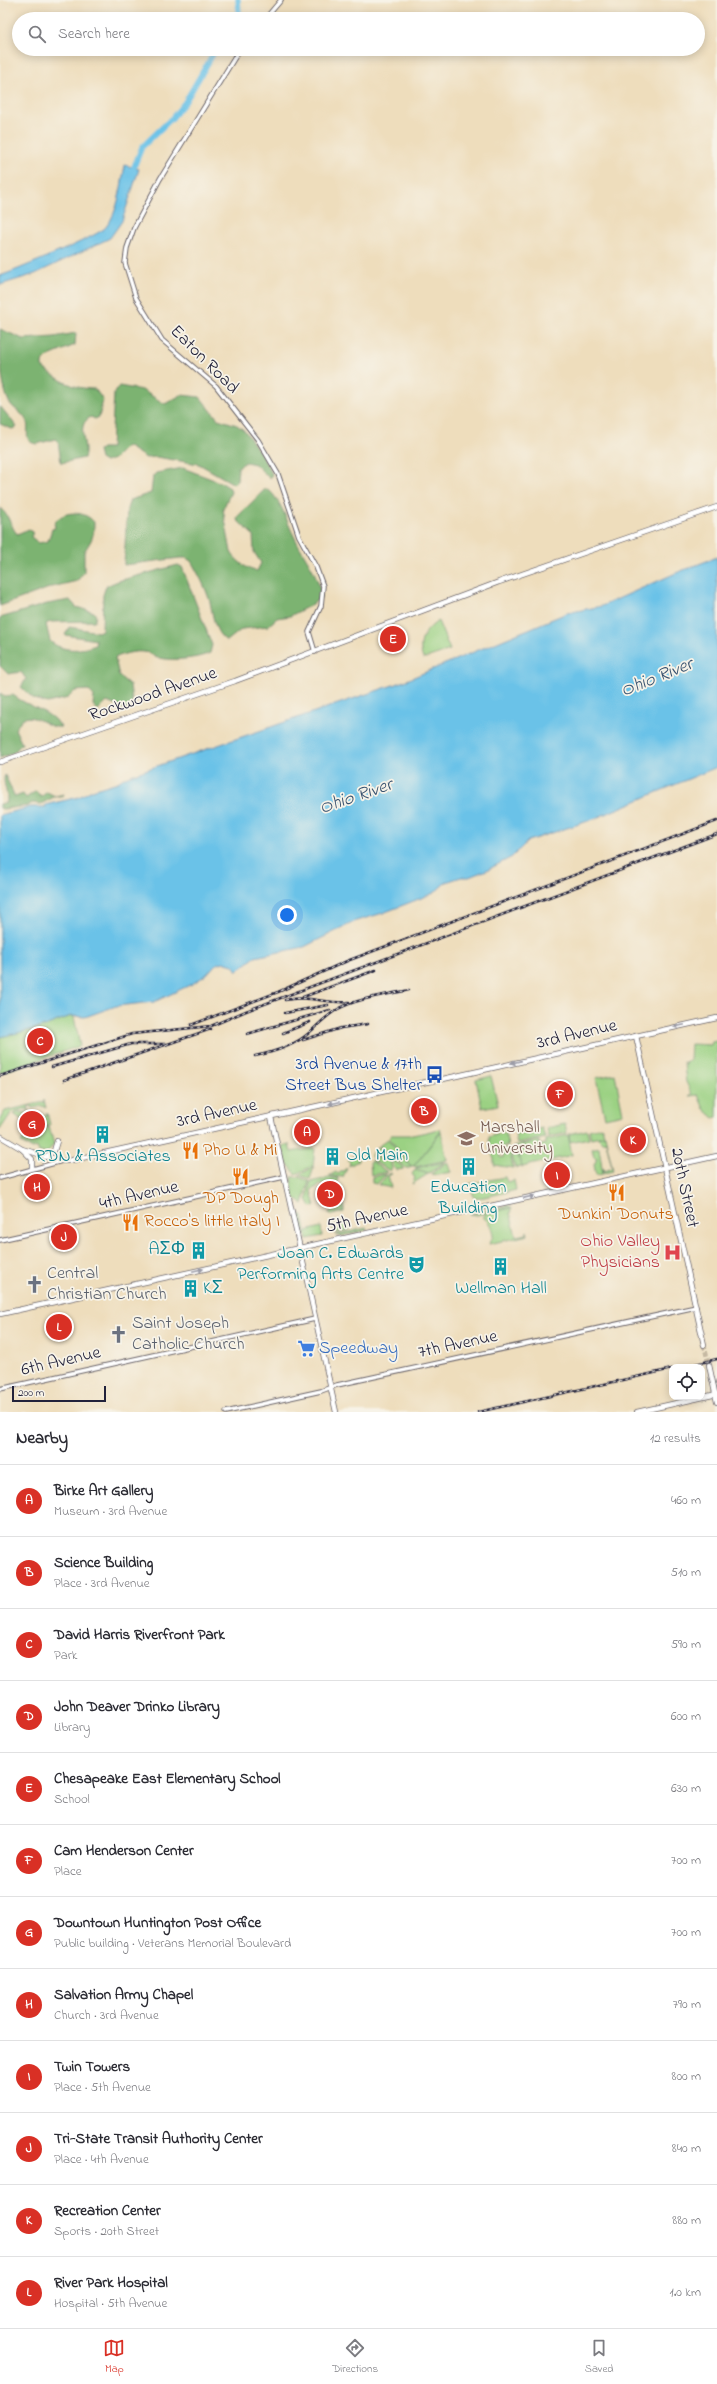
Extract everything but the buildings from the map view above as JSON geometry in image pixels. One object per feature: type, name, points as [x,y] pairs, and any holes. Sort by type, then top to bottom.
[{"type":"main road","name":"Rockwood Avenue","points":[[0,762],[315,652],[499,582],[717,507]]},
{"type":"main road","name":"3rd Avenue","points":[[62,1161],[82,1159],[717,1018]]},
{"type":"main road","name":"20th Street","points":[[636,1036],[704,1346]]},
{"type":"main road","points":[[271,1117],[336,1412]]},
{"type":"main road","points":[[0,1136],[22,1149],[62,1161]]},
{"type":"main road","points":[[45,1157],[54,1151],[58,1141]]},
{"type":"main road","points":[[22,1149],[31,1158],[32,1168]]},
{"type":"main road","name":"5th Avenue","points":[[0,1314],[717,1156]]},
{"type":"main road","points":[[709,1365],[717,1402]]},
{"type":"main road","points":[[638,1412],[716,1394]]},
{"type":"street","points":[[271,12],[281,0]]},
{"type":"street","name":"Eaton Road","points":[[236,56],[160,178],[132,233],[125,263],[136,298],[162,340],[216,386],[258,440],[278,474],[299,536],[320,575],[323,586],[321,606],[309,632],[315,652]]},
{"type":"street","name":"3rd Avenue","points":[[1,1177],[62,1161]]},
{"type":"street","name":"4th Avenue","points":[[0,1240],[284,1177]]},
{"type":"street","name":"7th Avenue","points":[[226,1412],[696,1307]]},
{"type":"street","name":"6th Avenue","points":[[0,1389],[315,1319]]},
{"type":"green space","points":[[0,329],[23,339],[54,337],[76,333],[75,345],[49,356],[42,363],[42,367],[66,383],[87,389],[95,389],[103,400],[99,417],[95,419],[91,417],[83,425],[85,447],[84,458],[61,463],[58,441],[55,439],[37,444],[29,441],[26,420],[9,402],[6,394],[1,367]]},
{"type":"green space","points":[[119,386],[142,390],[165,404],[181,395],[200,397],[218,419],[237,425],[245,431],[261,454],[272,474],[270,479],[255,464],[246,462],[238,467],[237,481],[234,484],[199,464],[156,457],[146,458],[127,446],[114,459],[105,462],[100,459],[98,451],[102,448],[111,448],[114,393]]},
{"type":"green space","points":[[0,406],[17,427],[12,429],[0,424]]},
{"type":"green space","points":[[183,468],[222,483],[230,488],[231,492],[223,509],[231,552],[242,564],[254,571],[257,571],[261,563],[254,552],[253,535],[237,520],[238,516],[264,490],[268,489],[281,506],[295,538],[315,573],[320,588],[321,597],[313,604],[290,616],[277,618],[268,626],[242,629],[227,641],[219,634],[206,591],[191,561],[186,558],[180,558],[124,565],[127,509],[130,500],[151,493],[153,476],[156,473]]},
{"type":"green space","points":[[0,508],[17,534],[29,529],[33,532],[31,537],[39,543],[48,541],[52,529],[55,528],[54,523],[63,516],[74,513],[85,515],[90,518],[94,522],[94,532],[84,552],[84,572],[77,581],[52,587],[0,606]]},
{"type":"green space","points":[[178,565],[182,567],[212,645],[210,653],[192,658],[171,659],[156,658],[151,654],[138,652],[128,653],[115,658],[119,676],[130,685],[133,708],[124,709],[107,702],[98,711],[93,705],[94,696],[88,690],[75,691],[68,698],[47,703],[34,699],[21,687],[26,679],[21,672],[8,674],[0,666],[0,618],[47,604],[70,600],[76,607],[94,612],[96,616],[94,621],[50,622],[46,624],[50,641],[55,645],[66,649],[90,647],[95,645],[96,640],[65,635],[69,627],[98,632],[102,630],[103,595],[106,586],[118,581]]},
{"type":"green space","points":[[438,621],[450,650],[423,659],[421,653],[421,642],[429,629]]},
{"type":"green space","points":[[0,693],[5,696],[13,695],[51,717],[61,727],[51,726],[34,718],[23,718],[15,729],[22,744],[13,753],[0,758]]},
{"type":"green space","points":[[5,775],[15,797],[23,794],[26,798],[36,791],[41,797],[47,792],[55,796],[64,794],[63,796],[54,797],[41,804],[32,803],[28,806],[3,809],[0,808],[0,804],[6,803],[7,800],[4,781]]},
{"type":"green space","points":[[71,1016],[74,1017],[80,1046],[0,1073],[0,1037],[39,1028]]},
{"type":"green space","points":[[717,1041],[717,1117],[714,1118],[704,1109],[698,1095],[689,1096],[692,1094],[686,1082],[684,1064],[686,1064],[682,1063],[690,1060],[691,1044],[711,1045],[712,1042]]},
{"type":"green space","points":[[615,1074],[623,1114],[605,1118],[596,1078]]},
{"type":"green space","points":[[491,1076],[498,1105],[482,1108],[476,1080]]},
{"type":"green space","points":[[44,1100],[46,1108],[43,1106],[32,1108],[31,1106],[28,1107],[29,1111],[26,1109],[12,1112],[0,1130],[0,1119],[5,1111],[44,1102]]},
{"type":"green space","points":[[18,1112],[30,1113],[31,1119],[24,1121],[26,1130],[23,1121],[14,1114]]},
{"type":"green space","points":[[47,1112],[50,1125],[42,1128],[39,1117],[46,1115]]},
{"type":"green space","points":[[565,1124],[567,1133],[549,1137],[547,1128]]},
{"type":"green space","points":[[49,1127],[54,1144],[47,1153],[39,1152],[37,1147],[33,1149],[21,1143],[29,1132]]},
{"type":"green space","points":[[602,1127],[604,1135],[591,1138],[589,1130]]},
{"type":"green space","points":[[542,1128],[545,1138],[517,1144],[515,1134]]},
{"type":"green space","points":[[440,1129],[441,1131],[414,1166],[411,1166],[389,1138],[391,1135],[413,1135]]},
{"type":"green space","points":[[587,1130],[589,1138],[570,1142],[569,1134]]},
{"type":"green space","points":[[441,1132],[447,1160],[415,1167],[414,1166]]},
{"type":"green space","points":[[505,1132],[508,1146],[490,1150],[489,1137]]},
{"type":"green space","points":[[568,1135],[572,1155],[522,1167],[517,1146],[539,1141],[540,1145],[546,1144],[546,1140]]},
{"type":"green space","points":[[605,1135],[613,1171],[604,1173],[603,1167],[605,1171],[612,1168],[606,1141],[602,1142],[597,1137]]},
{"type":"green space","points":[[388,1139],[411,1167],[410,1168],[406,1168],[392,1156],[391,1153],[388,1153],[379,1146]]},
{"type":"green space","points":[[289,1144],[291,1152],[315,1148],[313,1166],[296,1174],[286,1162],[282,1146]]},
{"type":"green space","points":[[516,1146],[521,1166],[515,1168],[512,1156],[513,1147]]},
{"type":"green space","points":[[377,1147],[387,1155],[372,1158],[371,1155]]},
{"type":"green space","points":[[599,1147],[603,1174],[596,1175],[594,1165],[597,1158],[594,1157],[592,1149]]},
{"type":"green space","points":[[509,1148],[513,1168],[494,1165],[494,1158],[491,1152],[500,1150],[500,1157],[502,1158],[504,1156],[501,1150]]},
{"type":"green space","points":[[358,1153],[358,1161],[349,1166],[350,1162],[348,1160]]},
{"type":"green space","points":[[389,1156],[392,1168],[390,1171],[372,1160]]},
{"type":"green space","points":[[392,1159],[403,1167],[403,1169],[397,1170],[394,1168]]},
{"type":"green space","points":[[371,1161],[387,1172],[371,1175]]},
{"type":"green space","points":[[445,1162],[429,1173],[416,1169],[416,1168]]},
{"type":"green space","points":[[447,1162],[451,1172],[436,1175],[431,1174]]},
{"type":"green space","points":[[314,1167],[310,1179],[299,1175]]},
{"type":"green space","points":[[347,1168],[343,1177],[329,1176],[336,1172],[338,1174]]},
{"type":"green space","points":[[415,1170],[428,1174],[412,1184],[415,1178],[412,1174]]},
{"type":"green space","points":[[389,1173],[392,1174],[388,1175],[391,1188],[379,1185]]},
{"type":"green space","points":[[386,1174],[377,1184],[372,1183],[372,1177]]},
{"type":"green space","points":[[291,1177],[299,1177],[309,1181],[303,1204],[294,1198]]},
{"type":"green space","points":[[505,1177],[507,1182],[514,1180],[516,1190],[475,1199],[469,1184]]},
{"type":"green space","points":[[329,1178],[338,1178],[337,1183],[322,1184],[311,1190],[315,1206],[311,1207],[307,1199],[310,1182]]},
{"type":"green space","points":[[344,1204],[344,1212],[330,1215],[329,1212]]},
{"type":"green space","points":[[509,1205],[511,1207],[477,1215],[470,1214]]},
{"type":"green space","points":[[512,1208],[510,1213],[516,1236],[527,1234],[527,1231],[528,1235],[489,1244],[493,1234],[489,1223],[483,1218],[486,1213]]},
{"type":"green space","points":[[299,1213],[303,1215],[306,1230],[304,1236],[297,1215]]},
{"type":"green space","points":[[346,1222],[349,1223],[349,1230],[334,1233],[333,1225]]},
{"type":"green space","points":[[321,1227],[322,1236],[307,1239],[307,1231]]},
{"type":"green space","points":[[366,1228],[367,1230],[341,1236],[335,1235]]},
{"type":"water","points":[[125,165],[139,169],[122,221],[110,238],[35,274],[0,285],[0,276],[89,238],[106,227],[117,206]]},
{"type":"water","name":"Ohio River","points":[[717,557],[717,767],[591,820],[528,841],[512,857],[489,869],[469,877],[461,877],[446,882],[434,893],[383,913],[356,921],[304,947],[255,957],[237,971],[233,965],[223,962],[215,965],[206,975],[192,984],[154,1002],[116,1006],[85,1017],[71,1016],[39,1028],[0,1037],[0,815],[31,807],[46,807],[45,805],[79,797],[92,790],[118,782],[125,777],[402,682],[567,613],[602,606],[676,573]]},
{"type":"waterway","points":[[238,0],[239,12]]},
{"type":"waterway","points":[[131,174],[142,147],[172,118],[185,102],[212,56]]},
{"type":"tunnel","points":[[704,1345],[709,1365]]},
{"type":"railway","points":[[191,1025],[278,992],[347,961],[717,821]]},
{"type":"railway","points":[[0,1076],[132,1034],[211,1026],[246,1011],[717,834]]},
{"type":"railway","points":[[303,997],[376,970]]},
{"type":"railway","points":[[255,1056],[270,1053],[297,1042],[330,1014],[346,1005],[373,997],[409,990]]},
{"type":"railway","points":[[285,1000],[301,998],[333,1002],[349,1002]]},
{"type":"railway","points":[[285,1013],[328,1005]]},
{"type":"railway","points":[[247,1034],[330,1010]]},
{"type":"railway","points":[[283,1033],[310,1022]]},
{"type":"railway","points":[[303,1040],[341,1028],[368,1024]]},
{"type":"railway","points":[[64,1080],[211,1029]]},
{"type":"railway","points":[[52,1067],[131,1044],[167,1044]]},
{"type":"railway","points":[[696,1364],[717,1359]]},
{"type":"railway","points":[[478,1412],[669,1370]]},
{"type":"place","name":"Chesapeake East Elementary School","points":[[393,639]]},
{"type":"place","name":"David Harris Riverfront Park","points":[[40,1041]]},
{"type":"place","name":"3rd Avenue & 17th Street Bus Shelter","points":[[435,1075]]},
{"type":"place","name":"Cam Henderson Center","points":[[560,1094]]},
{"type":"place","name":"Science Building","points":[[424,1111]]},
{"type":"place","name":"Downtown Huntington Post Office","points":[[32,1124]]},
{"type":"place","name":"Birke Art Gallery","points":[[307,1132]]},
{"type":"place","name":"RDN & Associates","points":[[103,1135]]},
{"type":"place","name":"Marshall University","points":[[467,1138]]},
{"type":"place","name":"Recreation Center","points":[[633,1140]]},
{"type":"place","name":"Pho U & Mi","points":[[190,1151]]},
{"type":"place","name":"Old Main","points":[[333,1156]]},
{"type":"place","name":"Education Building","points":[[468,1166]]},
{"type":"place","name":"Twin Towers","points":[[557,1175]]},
{"type":"place","name":"DP Dough","points":[[241,1177]]},
{"type":"place","name":"Salvation Army Chapel","points":[[37,1187]]},
{"type":"place","name":"Dunkin' Donuts","points":[[616,1193]]},
{"type":"place","name":"John Deaver Drinko Library","points":[[330,1194]]},
{"type":"place","name":"Rocco's little Italy I","points":[[131,1222]]},
{"type":"place","name":"Tri-State Transit Authority Center","points":[[64,1237]]},
{"type":"place","name":"AΣΦ","points":[[198,1250]]},
{"type":"place","name":"Ohio Valley Physicians","points":[[673,1252]]},
{"type":"place","name":"Joan C. Edwards Performing Arts Centre","points":[[417,1264]]},
{"type":"place","name":"Wellman Hall","points":[[501,1267]]},
{"type":"place","name":"Central Christian Church","points":[[34,1284]]},
{"type":"place","name":"KΣ","points":[[190,1289]]},
{"type":"place","name":"River Park Hospital","points":[[59,1327]]},
{"type":"place","name":"Saint Joseph Catholic Church","points":[[119,1334]]},
{"type":"place","name":"Speedway","points":[[306,1349]]}]
